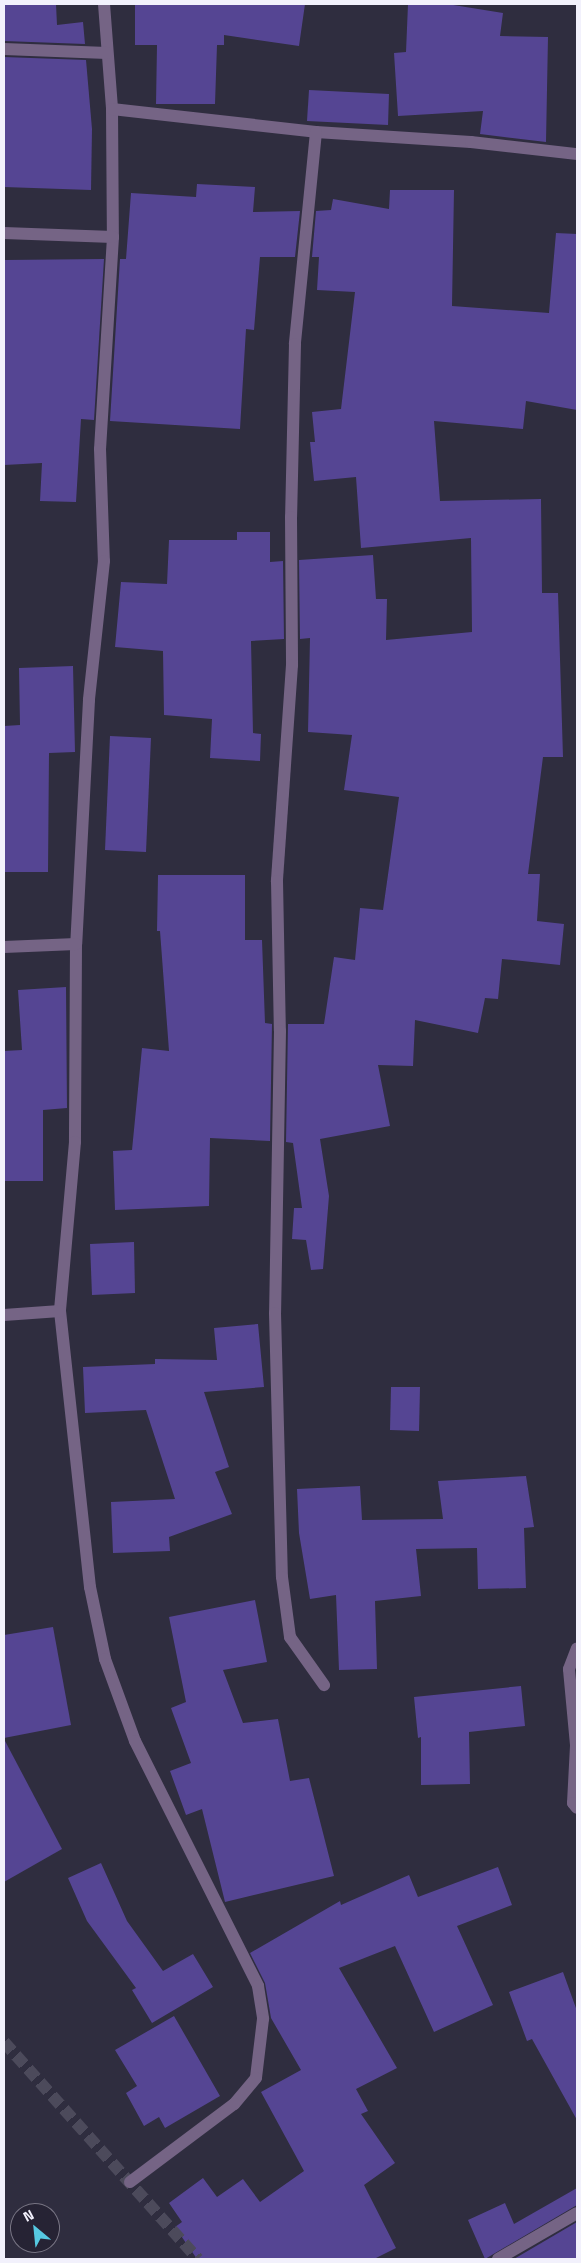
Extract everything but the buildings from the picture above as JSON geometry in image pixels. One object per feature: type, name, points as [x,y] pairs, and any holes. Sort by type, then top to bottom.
[{"type":"street","points":[[104,4],[112,109],[112,238],[100,449],[104,561],[88,700],[76,944],[75,1142],[60,1311],[84,1539],[105,1659],[135,1741],[258,1986],[263,2019],[256,2078],[234,2104],[130,2182]]},
{"type":"street","points":[[4,49],[107,53]]},
{"type":"street","points":[[112,109],[316,132],[471,142],[577,154]]},
{"type":"street","points":[[316,132],[294,344],[290,517],[292,665],[278,881],[280,1031],[275,1312],[282,1577],[290,1637],[324,1685]]},
{"type":"street","points":[[4,233],[112,238]]},
{"type":"street","points":[[4,947],[76,944]]},
{"type":"street","points":[[4,1316],[60,1311]]},
{"type":"street","points":[[575,1805],[576,1745],[569,1669],[577,1648]]},
{"type":"street","points":[[498,2259],[577,2213]]},
{"type":"tunnel","points":[[4,2042],[198,2259]]}]
